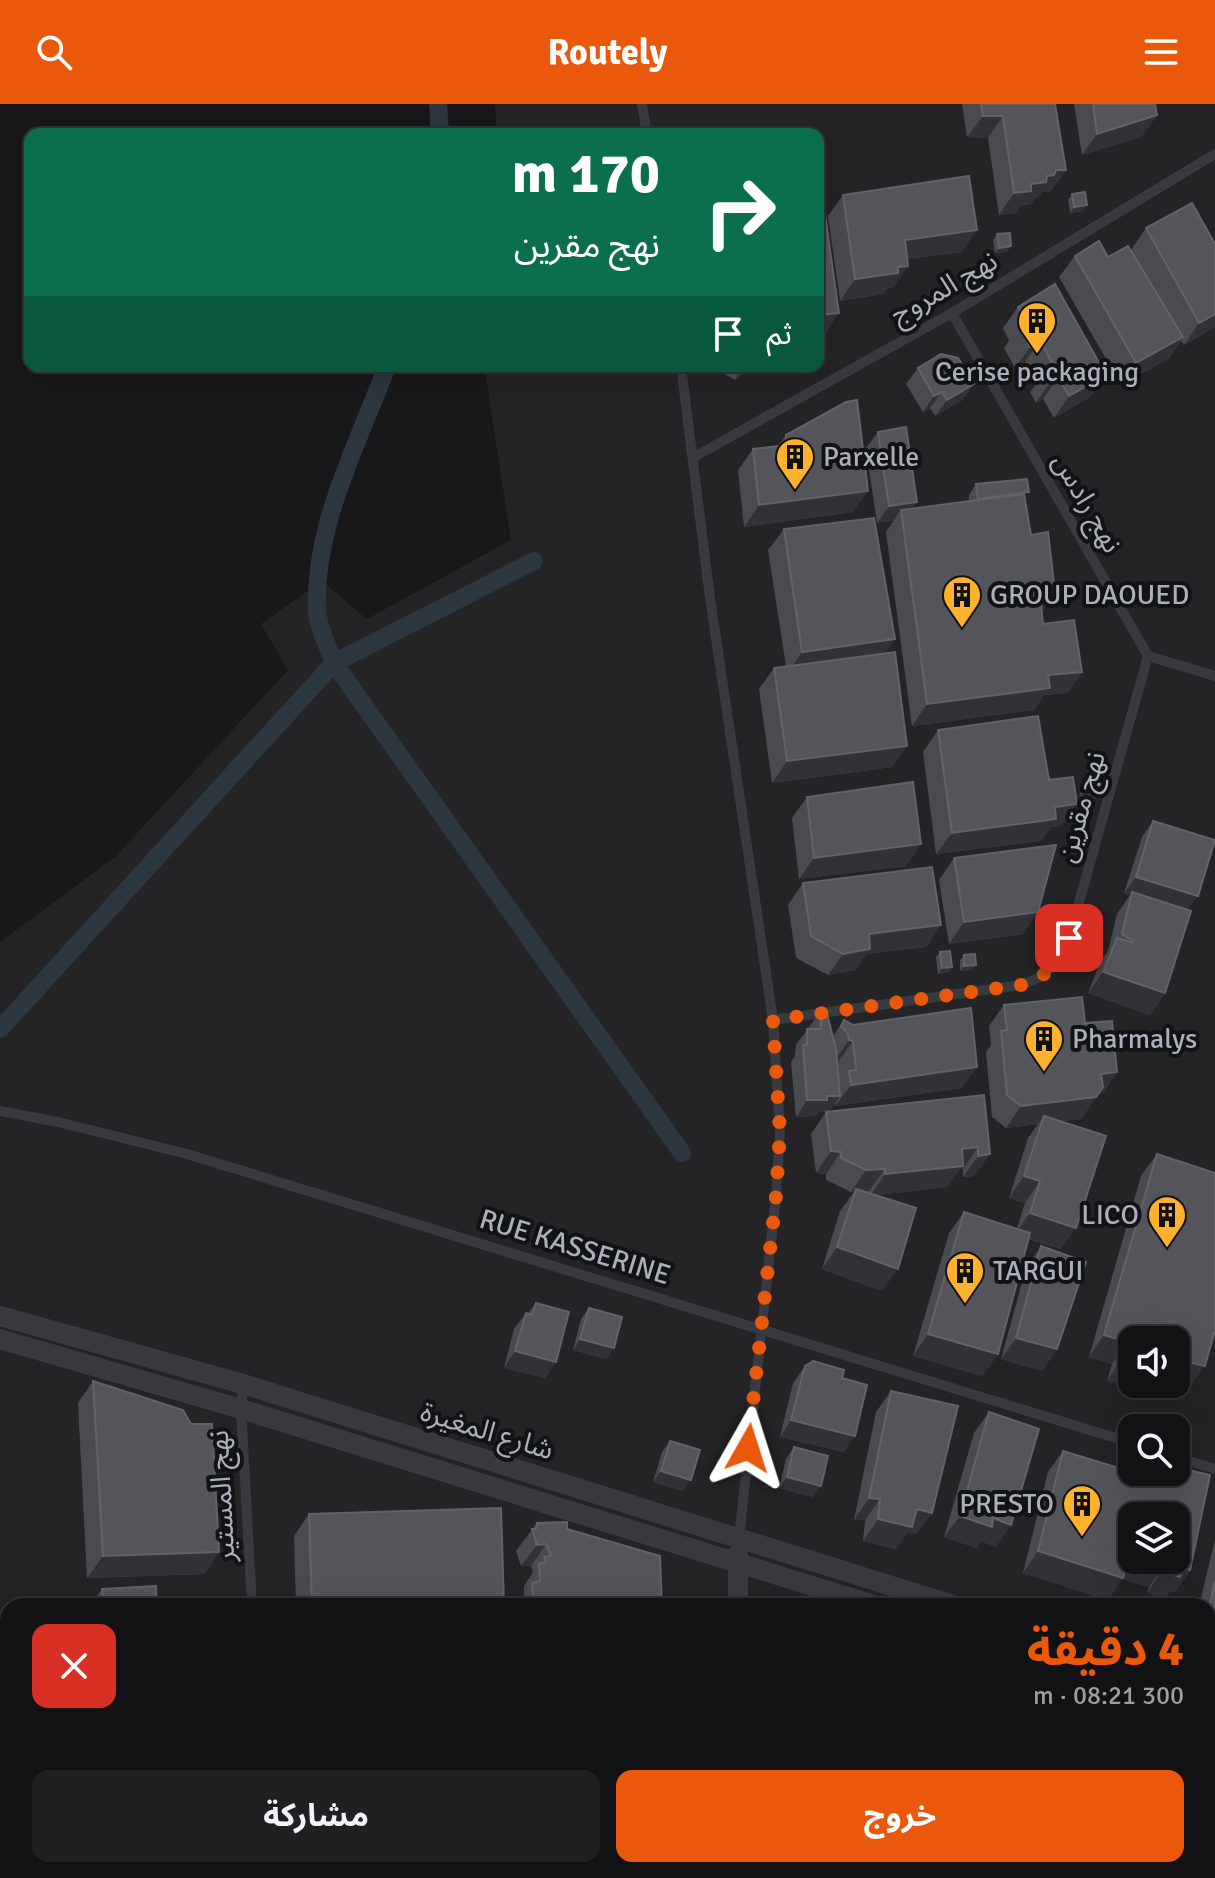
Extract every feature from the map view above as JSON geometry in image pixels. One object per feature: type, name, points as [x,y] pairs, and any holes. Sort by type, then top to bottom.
[{"type":"street","name":"شارع المغيرة","points":[[0,1316],[243,1384],[930,1598]]},
{"type":"street","name":"شارع المغيرة","points":[[0,1339],[241,1409],[850,1598]]},
{"type":"street","points":[[738,1598],[739,1538]]},
{"type":"lane","points":[[642,104],[646,128]]},
{"type":"lane","name":"نهج المروج","points":[[694,457],[952,313],[1215,154]]},
{"type":"lane","name":"نهج رادس","points":[[952,313],[1148,656]]},
{"type":"lane","points":[[682,372],[710,598],[773,1020],[780,1132],[776,1196],[739,1538]]},
{"type":"lane","points":[[1148,656],[1215,676]]},
{"type":"lane","name":"نهج مقرين","points":[[773,1020],[1021,985],[1050,972],[1069,938],[1148,656]]},
{"type":"lane","name":"RUE KASSERINE","points":[[0,1111],[187,1154],[1118,1439]]},
{"type":"lane","name":"نهج المستير","points":[[243,1384],[241,1409],[252,1598]]},
{"type":"lane","points":[[1190,1461],[1215,1469]]},
{"type":"shaded area","points":[[495,104],[1215,104],[1215,1598],[0,1598],[0,942],[115,857],[288,670],[261,624],[322,581],[367,619],[511,540],[486,372],[824,372],[824,128],[497,128]]},
{"type":"building","points":[[981,104],[1055,104],[1066,170],[1056,170],[1054,175],[1047,176],[1046,182],[1031,184],[1031,191],[1014,193],[1003,116],[983,116]]},
{"type":"building","points":[[1093,104],[1155,104],[1157,115],[1097,134]]},
{"type":"building","points":[[969,176],[977,230],[905,240],[908,266],[898,267],[898,273],[855,279],[843,195]]},
{"type":"building","points":[[1085,192],[1087,205],[1074,207],[1072,194]]},
{"type":"building","points":[[1192,203],[1215,244],[1215,314],[1199,323],[1146,228]]},
{"type":"building","points":[[824,207],[839,313],[824,314]]},
{"type":"building","points":[[1010,233],[1011,246],[999,248],[997,234]]},
{"type":"building","points":[[1099,241],[1108,257],[1128,246],[1183,337],[1136,363],[1075,256]]},
{"type":"building","points":[[1055,284],[1106,375],[1069,396],[1058,377],[1051,381],[1045,370],[1053,365],[1040,340],[1030,347],[1019,326],[1026,322],[1018,307]]},
{"type":"building","points":[[941,354],[958,358],[974,384],[947,400],[942,392],[934,396],[918,368]]},
{"type":"building","name":"Parxelle","points":[[857,400],[868,491],[759,505],[753,449],[787,445],[786,435],[846,402]]},
{"type":"building","points":[[906,427],[917,502],[889,506],[878,432]]},
{"type":"building","points":[[1027,479],[1029,492],[978,499],[976,484]]},
{"type":"building","name":"GROUP DAOUED","points":[[1024,494],[1031,535],[1048,532],[1055,592],[1040,594],[1043,624],[1074,620],[1082,672],[1048,675],[1050,688],[927,704],[901,510]]},
{"type":"building","points":[[874,518],[895,639],[802,652],[784,529]]},
{"type":"building","points":[[895,652],[907,746],[787,761],[774,668]]},
{"type":"building","points":[[1038,716],[1049,780],[1073,777],[1077,804],[1055,807],[1056,819],[952,833],[938,730]]},
{"type":"building","points":[[1094,761],[1108,765],[1101,791],[1087,787]]},
{"type":"building","points":[[913,782],[921,844],[814,858],[807,797]]},
{"type":"building","points":[[1153,821],[1215,840],[1198,896],[1136,877]]},
{"type":"building","points":[[1056,845],[1038,912],[964,922],[954,858]]},
{"type":"building","points":[[932,867],[941,925],[869,934],[870,949],[843,954],[811,936],[803,883]]},
{"type":"building","points":[[1132,892],[1191,911],[1165,993],[1103,972],[1117,938],[1133,943],[1122,934]]},
{"type":"building","points":[[950,951],[952,967],[942,968],[940,952]]},
{"type":"building","points":[[975,954],[976,965],[964,966],[964,955]]},
{"type":"building","name":"Pharmalys","points":[[1082,997],[1085,1023],[1112,1021],[1117,1072],[1101,1074],[1103,1087],[1096,1097],[1021,1106],[1007,1095],[1001,1031],[1007,1030],[1004,1005]]},
{"type":"building","points":[[971,1008],[977,1067],[851,1085],[849,1071],[856,1070],[853,1041],[849,1040],[841,1026],[844,1020],[853,1025]]},
{"type":"building","points":[[826,1010],[836,1049],[840,1096],[827,1096],[827,1100],[807,1100],[803,1045],[807,1044],[807,1029],[821,1029],[820,1012]]},
{"type":"building","points":[[984,1095],[990,1154],[978,1156],[978,1147],[962,1149],[963,1166],[885,1174],[885,1169],[866,1170],[841,1158],[841,1152],[831,1151],[826,1112]]},
{"type":"building","points":[[1044,1116],[1106,1136],[1076,1228],[1030,1213],[1040,1181],[1024,1176]]},
{"type":"building","name":"LICO","points":[[1157,1154],[1215,1173],[1215,1330],[1205,1366],[1190,1362],[1190,1326],[1118,1326],[1118,1339],[1104,1335]]},
{"type":"building","points":[[856,1189],[916,1208],[898,1269],[837,1247]]},
{"type":"building","name":"TARGUI","points":[[964,1212],[1030,1233],[998,1354],[928,1334]]},
{"type":"building","points":[[1041,1246],[1086,1262],[1057,1349],[1016,1338]]},
{"type":"building","points":[[536,1303],[569,1312],[556,1362],[515,1351],[526,1313],[532,1315]]},
{"type":"building","points":[[589,1308],[622,1317],[614,1348],[580,1339]]},
{"type":"building","points":[[813,1361],[844,1370],[842,1378],[867,1385],[855,1436],[791,1420],[805,1366]]},
{"type":"building","points":[[93,1381],[183,1410],[191,1424],[212,1424],[219,1552],[103,1556]]},
{"type":"building","points":[[891,1391],[958,1406],[932,1513],[917,1509],[912,1527],[878,1519],[880,1499],[869,1498]]},
{"type":"building","points":[[989,1412],[1039,1429],[1011,1525],[993,1518],[992,1527],[960,1516]]},
{"type":"building","points":[[670,1441],[700,1450],[691,1480],[661,1471]]},
{"type":"building","points":[[794,1447],[828,1456],[821,1486],[787,1477]]},
{"type":"building","points":[[1063,1451],[1118,1468],[1118,1486],[1190,1486],[1190,1470],[1210,1475],[1190,1570],[1190,1502],[1118,1502],[1118,1574],[1124,1574],[1123,1578],[1038,1551]]},
{"type":"building","points":[[501,1508],[504,1598],[312,1598],[309,1514]]},
{"type":"building","points":[[567,1522],[567,1529],[660,1556],[662,1598],[533,1598],[532,1583],[540,1581],[539,1564],[546,1562],[544,1557],[551,1556],[546,1544],[537,1545],[532,1529],[536,1529],[537,1523]]},
{"type":"building","points":[[156,1586],[157,1598],[103,1598],[102,1589]]},
{"type":"waterway","points":[[438,104],[440,128]]},
{"type":"waterway","points":[[385,372],[330,516],[318,578],[317,610],[324,637],[334,663],[682,1153]]},
{"type":"waterway","points":[[0,1029],[334,663],[534,561]]},
{"type":"place","name":"Cerise packaging","points":[[1037,355]]},
{"type":"place","name":"Parxelle","points":[[795,491]]},
{"type":"place","name":"GROUP DAOUED","points":[[962,629]]},
{"type":"place","name":"Pharmalys","points":[[1044,1073]]},
{"type":"place","name":"LICO","points":[[1167,1249]]},
{"type":"place","name":"TARGUI","points":[[965,1305]]},
{"type":"place","name":"PRESTO","points":[[1082,1538]]},
{"type":"route","points":[[748,1448],[776,1196],[780,1132],[773,1020],[1021,985],[1050,972],[1069,938]]}]
